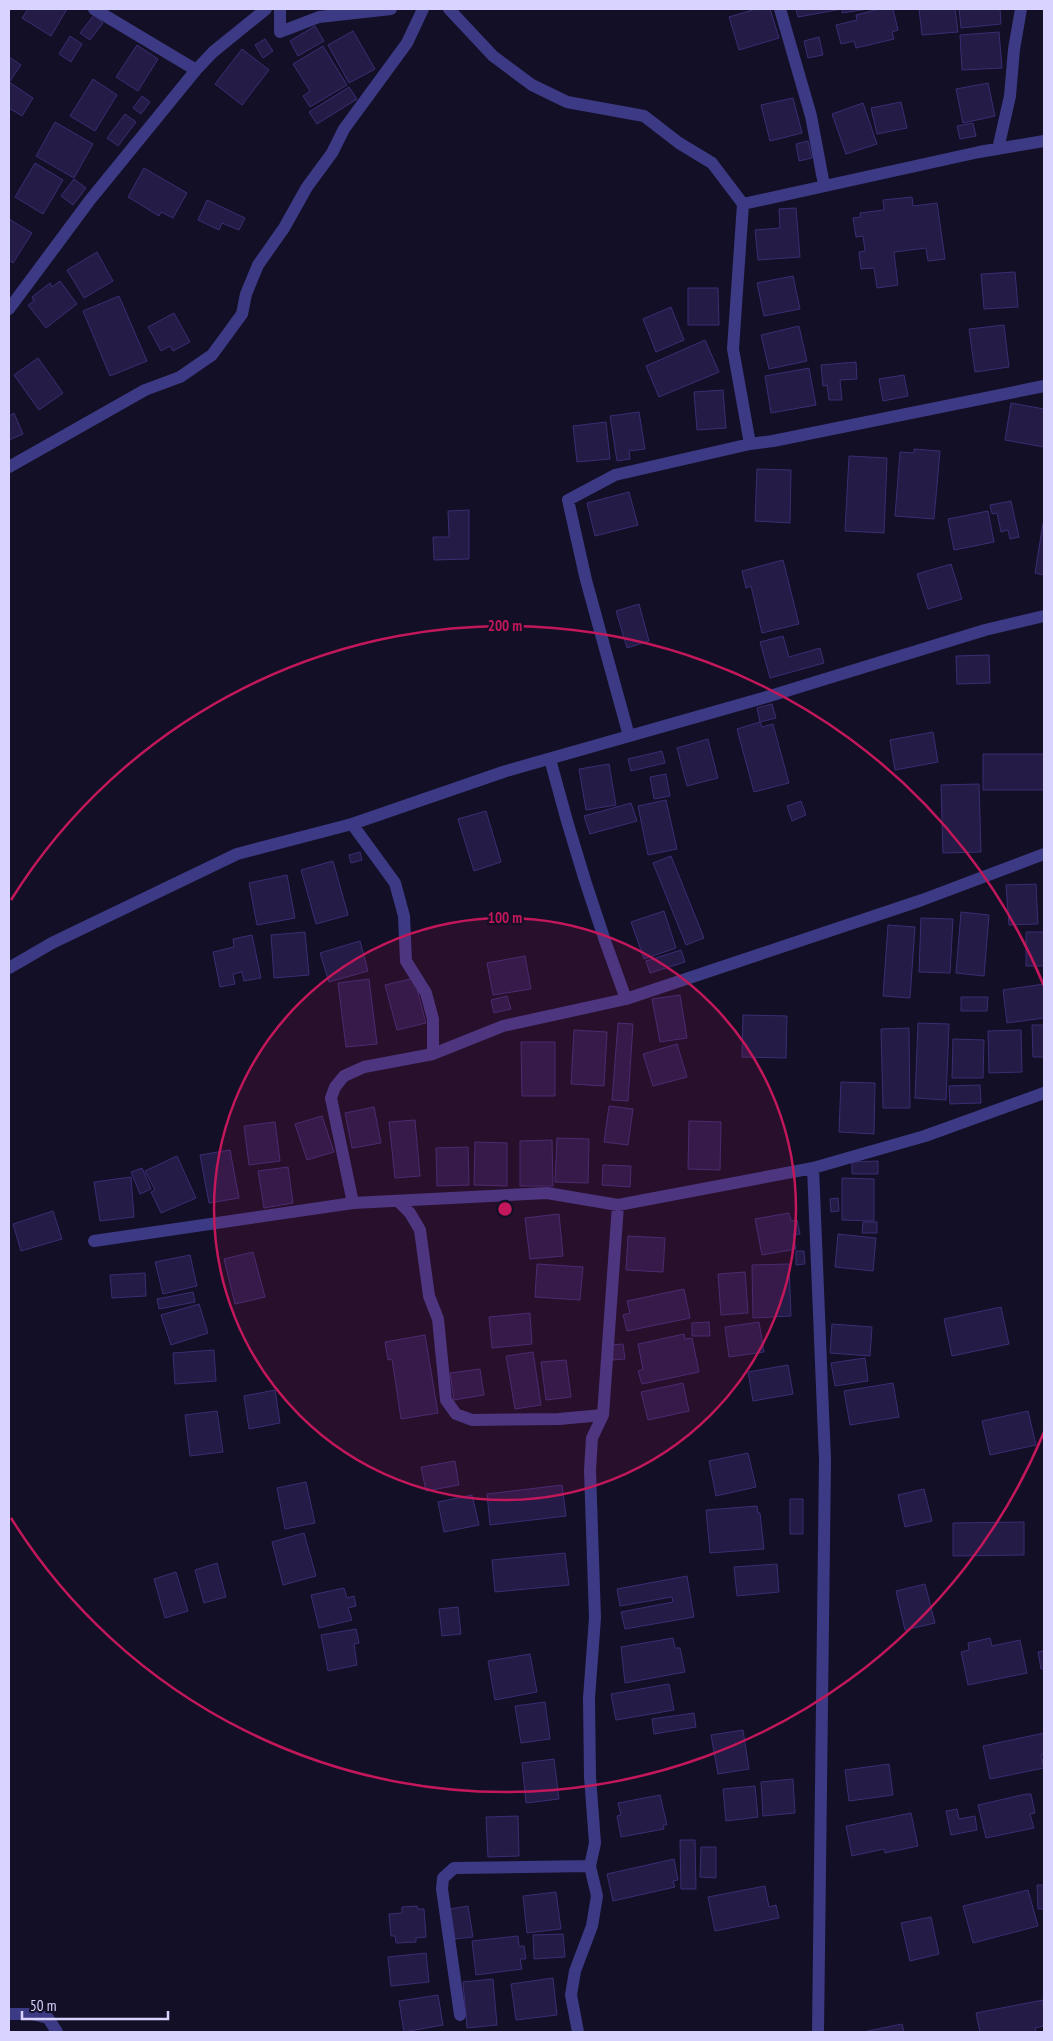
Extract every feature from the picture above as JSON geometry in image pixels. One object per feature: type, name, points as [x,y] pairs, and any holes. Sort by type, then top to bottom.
[{"type":"street","points":[[94,9],[196,70]]},
{"type":"street","points":[[9,309],[90,200],[196,70],[213,52],[266,9]]},
{"type":"street","points":[[280,9],[280,32],[319,17],[391,9]]},
{"type":"street","points":[[9,467],[145,390],[180,377],[212,355],[242,314],[246,294],[258,265],[284,228],[307,187],[332,153],[344,129],[407,43],[423,9]]},
{"type":"street","points":[[449,9],[493,56],[532,85],[567,102],[644,116],[679,143],[712,163],[744,204],[733,349],[750,444]]},
{"type":"street","points":[[780,9],[811,116],[824,185]]},
{"type":"street","points":[[998,149],[1010,96],[1014,49],[1021,9]]},
{"type":"street","points":[[744,204],[824,185],[1044,141]]},
{"type":"street","points":[[629,736],[586,580],[568,500],[615,475],[750,444],[773,441],[1044,386]]},
{"type":"street","points":[[9,968],[52,943],[237,854],[352,824],[506,771],[986,630],[1044,616]]},
{"type":"street","points":[[550,758],[571,840],[591,905],[626,998]]},
{"type":"street","points":[[352,824],[395,883],[404,916],[406,961],[426,993],[433,1019],[434,1054]]},
{"type":"street","points":[[353,1203],[331,1098],[344,1076],[364,1067],[434,1054],[503,1026],[626,998],[922,900],[1044,854]]},
{"type":"street","points":[[94,1241],[353,1203],[547,1193],[618,1205],[813,1168],[925,1136],[1044,1093]]},
{"type":"street","points":[[813,1168],[825,1460],[817,1958],[818,2032]]},
{"type":"street","points":[[398,1201],[410,1213],[420,1230],[429,1296],[438,1319],[446,1400],[456,1414],[472,1420],[559,1419],[603,1415]]},
{"type":"street","points":[[578,2032],[571,1995],[575,1971],[592,1926],[597,1896],[590,1866],[594,1843],[590,1777],[589,1698],[596,1618],[590,1470],[592,1438],[603,1415],[618,1205]]},
{"type":"street","points":[[460,2014],[442,1889],[443,1878],[454,1868],[590,1866]]},
{"type":"street","points":[[9,2014],[32,2014],[48,2018],[57,2032]]},
{"type":"building","points":[[28,9],[67,9],[51,36],[22,18]]},
{"type":"building","points":[[756,9],[770,9],[779,38],[739,50],[729,17]]},
{"type":"building","points":[[796,9],[842,9],[798,17]]},
{"type":"building","points":[[842,9],[868,9],[842,13]]},
{"type":"building","points":[[879,9],[893,9],[898,30],[892,32],[894,39],[856,48],[854,41],[841,44],[836,25],[857,20],[856,15]]},
{"type":"building","points":[[919,9],[955,9],[958,32],[922,35]]},
{"type":"building","points":[[959,9],[1000,9],[1001,24],[961,28]]},
{"type":"building","points":[[94,15],[103,23],[90,40],[80,33]]},
{"type":"building","points":[[315,26],[324,41],[298,56],[290,41]]},
{"type":"building","points":[[353,31],[375,69],[349,83],[328,45]]},
{"type":"building","points":[[999,32],[1002,68],[962,70],[960,35]]},
{"type":"building","points":[[70,36],[82,44],[71,62],[59,54]]},
{"type":"building","points":[[819,37],[823,55],[808,58],[804,41]]},
{"type":"building","points":[[265,39],[273,51],[263,58],[255,45]]},
{"type":"building","points":[[137,45],[158,59],[138,91],[116,77]]},
{"type":"building","points":[[323,46],[347,85],[310,107],[303,96],[310,91],[293,64]]},
{"type":"building","points":[[242,49],[269,70],[242,105],[215,84]]},
{"type":"building","points":[[9,57],[21,65],[10,81],[9,80]]},
{"type":"building","points":[[93,79],[117,95],[95,131],[70,116]]},
{"type":"building","points":[[9,82],[33,98],[22,116],[9,108]]},
{"type":"building","points":[[988,83],[995,116],[963,123],[956,89]]},
{"type":"building","points":[[349,87],[357,99],[317,124],[309,112]]},
{"type":"building","points":[[142,96],[150,102],[141,114],[133,108]]},
{"type":"building","points":[[793,98],[802,133],[770,141],[761,105]]},
{"type":"building","points":[[901,102],[907,128],[877,134],[871,108]]},
{"type":"building","points":[[863,103],[877,144],[846,154],[832,114]]},
{"type":"building","points":[[125,114],[136,122],[118,146],[107,138]]},
{"type":"building","points":[[55,122],[93,144],[74,178],[36,156]]},
{"type":"building","points":[[973,123],[976,136],[960,139],[957,126]]},
{"type":"building","points":[[808,141],[812,158],[799,161],[796,144]]},
{"type":"building","points":[[35,163],[63,180],[43,214],[15,197]]},
{"type":"building","points":[[144,168],[187,193],[173,218],[161,212],[159,216],[128,197]]},
{"type":"building","points":[[74,179],[86,188],[73,205],[61,196]]},
{"type":"building","points":[[912,197],[913,206],[937,203],[945,259],[928,261],[926,248],[894,252],[898,285],[877,288],[874,268],[861,269],[859,252],[865,251],[863,236],[856,237],[853,218],[861,217],[860,213],[884,210],[883,200]]},
{"type":"building","points":[[207,200],[245,218],[239,230],[222,223],[219,230],[198,220]]},
{"type":"building","points":[[796,208],[800,257],[758,260],[755,230],[780,228],[779,209]]},
{"type":"building","points":[[9,219],[32,233],[13,263],[9,260]]},
{"type":"building","points":[[97,252],[113,281],[84,298],[67,270]]},
{"type":"building","points":[[1015,272],[1018,307],[984,309],[981,274]]},
{"type":"building","points":[[793,276],[800,309],[764,316],[757,283]]},
{"type":"building","points":[[60,281],[77,304],[46,328],[28,305],[34,301],[32,297],[50,283],[52,287]]},
{"type":"building","points":[[688,288],[718,288],[719,325],[688,325]]},
{"type":"building","points":[[119,296],[147,361],[110,376],[83,311]]},
{"type":"building","points":[[671,307],[684,340],[656,352],[643,319]]},
{"type":"building","points":[[174,313],[190,342],[173,351],[170,346],[161,351],[148,327]]},
{"type":"building","points":[[1004,325],[1009,367],[975,372],[969,329]]},
{"type":"building","points":[[799,326],[807,361],[769,369],[761,335]]},
{"type":"building","points":[[705,340],[719,372],[659,397],[646,366]]},
{"type":"building","points":[[38,358],[63,393],[39,410],[14,375]]},
{"type":"building","points":[[856,362],[857,379],[840,380],[842,400],[829,400],[827,385],[823,386],[821,365]]},
{"type":"building","points":[[809,368],[816,405],[771,413],[765,376]]},
{"type":"building","points":[[904,375],[908,396],[883,401],[879,379]]},
{"type":"building","points":[[723,390],[726,428],[697,430],[694,392]]},
{"type":"building","points":[[1011,403],[1044,409],[1044,447],[1005,440]]},
{"type":"building","points":[[639,412],[645,449],[629,451],[630,459],[617,461],[610,416]]},
{"type":"building","points":[[14,413],[23,434],[9,440],[9,416]]},
{"type":"building","points":[[606,422],[610,459],[577,462],[573,426]]},
{"type":"building","points":[[914,449],[940,451],[934,519],[895,516],[900,452],[914,453]]},
{"type":"building","points":[[849,456],[887,458],[884,533],[845,531]]},
{"type":"building","points":[[757,469],[791,470],[790,523],[755,521]]},
{"type":"building","points":[[629,492],[638,525],[595,536],[587,503]]},
{"type":"building","points":[[1011,501],[1019,537],[1010,539],[1008,530],[1001,532],[997,513],[992,514],[990,505]]},
{"type":"building","points":[[469,510],[469,559],[434,560],[433,537],[449,537],[448,511]]},
{"type":"building","points":[[988,511],[994,542],[954,550],[948,519]]},
{"type":"building","points":[[1044,524],[1044,575],[1035,573]]},
{"type":"building","points":[[783,560],[799,624],[762,633],[751,586],[746,588],[742,571]]},
{"type":"building","points":[[951,564],[962,599],[928,609],[917,574]]},
{"type":"building","points":[[639,604],[649,641],[627,648],[616,611]]},
{"type":"building","points":[[783,636],[789,657],[820,648],[824,663],[770,678],[760,642]]},
{"type":"building","points":[[989,655],[990,683],[957,684],[956,656]]},
{"type":"building","points":[[772,704],[776,718],[760,722],[757,708]]},
{"type":"building","points":[[760,722],[762,727],[773,724],[789,783],[754,792],[737,729]]},
{"type":"building","points":[[933,732],[938,762],[895,770],[890,740]]},
{"type":"building","points":[[708,739],[718,778],[687,786],[677,748]]},
{"type":"building","points":[[662,751],[665,763],[631,771],[628,759]]},
{"type":"building","points":[[983,754],[1044,754],[1044,790],[983,790]]},
{"type":"building","points":[[609,764],[616,805],[586,810],[579,769]]},
{"type":"building","points":[[666,774],[670,796],[654,799],[650,777]]},
{"type":"building","points":[[979,784],[981,852],[943,853],[941,785]]},
{"type":"building","points":[[666,800],[677,849],[648,855],[638,806]]},
{"type":"building","points":[[801,801],[806,815],[792,821],[787,806]]},
{"type":"building","points":[[631,803],[637,821],[590,834],[584,816]]},
{"type":"building","points":[[486,811],[501,862],[474,871],[458,819]]},
{"type":"building","points":[[360,852],[362,860],[351,863],[349,855]]},
{"type":"building","points":[[671,856],[704,938],[686,945],[653,863]]},
{"type":"building","points":[[333,861],[348,915],[316,924],[301,870]]},
{"type":"building","points":[[287,875],[295,918],[257,925],[249,883]]},
{"type":"building","points":[[1036,884],[1038,924],[1009,925],[1006,885]]},
{"type":"building","points":[[664,911],[676,948],[644,959],[631,922]]},
{"type":"building","points":[[961,912],[989,915],[984,976],[956,973]]},
{"type":"building","points":[[921,918],[953,919],[950,973],[919,972]]},
{"type":"building","points":[[888,925],[915,927],[910,998],[883,996]]},
{"type":"building","points":[[305,932],[309,975],[274,978],[271,935]]},
{"type":"building","points":[[1026,932],[1044,932],[1044,966],[1026,966]]},
{"type":"building","points":[[252,935],[261,978],[244,981],[242,972],[233,974],[235,984],[220,987],[213,952],[234,947],[233,939]]},
{"type":"building","points":[[360,941],[368,971],[329,982],[320,953]]},
{"type":"building","points":[[681,950],[685,962],[650,973],[646,961]]},
{"type":"building","points":[[525,956],[531,989],[493,995],[487,963]]},
{"type":"building","points":[[414,978],[426,1023],[397,1030],[385,985]]},
{"type":"building","points":[[369,979],[377,1044],[346,1047],[338,983]]},
{"type":"building","points":[[1044,984],[1044,1018],[1007,1023],[1003,990]]},
{"type":"building","points":[[680,995],[687,1038],[660,1042],[652,999]]},
{"type":"building","points":[[507,996],[511,1009],[494,1013],[491,1000]]},
{"type":"building","points":[[961,997],[988,997],[987,1011],[961,1011]]},
{"type":"building","points":[[743,1015],[787,1016],[786,1058],[742,1057]]},
{"type":"building","points":[[618,1023],[633,1024],[628,1101],[612,1100]]},
{"type":"building","points":[[918,1023],[949,1024],[946,1100],[915,1098]]},
{"type":"building","points":[[1032,1025],[1044,1025],[1044,1057],[1033,1057]]},
{"type":"building","points":[[909,1028],[910,1108],[883,1108],[881,1029]]},
{"type":"building","points":[[574,1030],[607,1032],[604,1086],[571,1084]]},
{"type":"building","points":[[1021,1030],[1022,1072],[989,1073],[988,1031]]},
{"type":"building","points":[[953,1039],[984,1040],[983,1078],[952,1078]]},
{"type":"building","points":[[521,1042],[555,1042],[555,1096],[522,1096]]},
{"type":"building","points":[[677,1044],[687,1077],[653,1086],[643,1054]]},
{"type":"building","points":[[841,1082],[875,1083],[874,1134],[839,1132]]},
{"type":"building","points":[[980,1085],[981,1103],[950,1104],[949,1086]]},
{"type":"building","points":[[609,1106],[633,1109],[628,1145],[604,1142]]},
{"type":"building","points":[[374,1107],[381,1143],[352,1148],[345,1113]]},
{"type":"building","points":[[322,1116],[334,1152],[307,1160],[295,1124]]},
{"type":"building","points":[[415,1120],[420,1176],[395,1178],[389,1122]]},
{"type":"building","points":[[689,1121],[721,1122],[720,1170],[688,1169]]},
{"type":"building","points":[[275,1122],[280,1161],[249,1165],[244,1126]]},
{"type":"building","points":[[557,1138],[589,1139],[588,1183],[555,1182]]},
{"type":"building","points":[[552,1140],[553,1186],[520,1186],[520,1141]]},
{"type":"building","points":[[475,1142],[507,1143],[507,1186],[474,1185]]},
{"type":"building","points":[[468,1147],[469,1185],[437,1186],[436,1148]]},
{"type":"building","points":[[230,1150],[239,1198],[209,1203],[200,1155]]},
{"type":"building","points":[[177,1156],[196,1198],[161,1213],[151,1192],[155,1190],[145,1171]]},
{"type":"building","points":[[878,1161],[878,1174],[852,1174],[852,1162]]},
{"type":"building","points":[[603,1165],[631,1166],[630,1187],[602,1185]]},
{"type":"building","points":[[288,1167],[293,1203],[264,1208],[258,1171]]},
{"type":"building","points":[[142,1168],[151,1189],[140,1194],[131,1172]]},
{"type":"building","points":[[131,1177],[134,1217],[100,1221],[94,1182]]},
{"type":"building","points":[[842,1178],[874,1179],[874,1221],[842,1220]]},
{"type":"building","points":[[838,1198],[839,1211],[831,1212],[830,1199]]},
{"type":"building","points":[[53,1211],[62,1239],[21,1251],[13,1224]]},
{"type":"building","points":[[789,1213],[791,1221],[797,1220],[800,1234],[793,1235],[796,1249],[762,1255],[755,1219]]},
{"type":"building","points":[[559,1214],[563,1256],[530,1259],[525,1218]]},
{"type":"building","points":[[863,1222],[877,1222],[877,1233],[862,1233]]},
{"type":"building","points":[[838,1234],[876,1238],[873,1271],[835,1267]]},
{"type":"building","points":[[628,1236],[665,1238],[663,1272],[626,1270]]},
{"type":"building","points":[[796,1251],[804,1251],[805,1264],[796,1265]]},
{"type":"building","points":[[253,1252],[265,1297],[235,1304],[224,1259]]},
{"type":"building","points":[[190,1255],[197,1286],[163,1294],[155,1262]]},
{"type":"building","points":[[537,1264],[583,1267],[580,1300],[535,1297]]},
{"type":"building","points":[[789,1264],[791,1316],[753,1318],[752,1265]]},
{"type":"building","points":[[745,1272],[748,1313],[721,1315],[718,1274]]},
{"type":"building","points":[[145,1273],[146,1296],[112,1298],[110,1275]]},
{"type":"building","points":[[684,1289],[690,1318],[627,1331],[623,1315],[630,1313],[627,1301]]},
{"type":"building","points":[[193,1292],[195,1302],[159,1309],[157,1299]]},
{"type":"building","points":[[199,1304],[208,1333],[171,1345],[161,1315]]},
{"type":"building","points":[[1001,1307],[1009,1344],[952,1356],[944,1319]]},
{"type":"building","points":[[530,1313],[532,1344],[492,1348],[489,1317]]},
{"type":"building","points":[[709,1322],[710,1336],[692,1336],[692,1323]]},
{"type":"building","points":[[759,1322],[764,1352],[729,1357],[725,1327]]},
{"type":"building","points":[[832,1324],[872,1327],[870,1356],[830,1353]]},
{"type":"building","points":[[684,1334],[685,1339],[692,1338],[699,1372],[642,1384],[638,1371],[643,1369],[638,1344]]},
{"type":"building","points":[[425,1335],[438,1413],[401,1419],[392,1359],[388,1360],[385,1342]]},
{"type":"building","points":[[623,1344],[625,1359],[613,1360],[611,1345]]},
{"type":"building","points":[[214,1350],[216,1381],[175,1384],[173,1353]]},
{"type":"building","points":[[533,1352],[541,1405],[515,1409],[506,1356]]},
{"type":"building","points":[[865,1358],[868,1381],[835,1386],[831,1363]]},
{"type":"building","points":[[566,1360],[571,1397],[546,1400],[541,1362]]},
{"type":"building","points":[[788,1365],[793,1394],[753,1401],[748,1372]]},
{"type":"building","points":[[480,1369],[484,1395],[454,1400],[450,1373]]},
{"type":"building","points":[[683,1383],[689,1411],[648,1420],[641,1392]]},
{"type":"building","points":[[893,1383],[899,1417],[850,1425],[844,1391]]},
{"type":"building","points":[[275,1390],[280,1423],[249,1429],[244,1396]]},
{"type":"building","points":[[217,1411],[223,1452],[190,1456],[185,1415]]},
{"type":"building","points":[[1028,1411],[1036,1445],[990,1455],[982,1421]]},
{"type":"building","points":[[748,1453],[756,1487],[716,1496],[709,1461]]},
{"type":"building","points":[[455,1461],[459,1485],[426,1491],[421,1467]]},
{"type":"building","points":[[306,1482],[315,1523],[285,1529],[277,1488]]},
{"type":"building","points":[[562,1485],[566,1516],[490,1525],[487,1494]]},
{"type":"building","points":[[924,1489],[932,1521],[905,1527],[898,1495]]},
{"type":"building","points":[[472,1495],[479,1525],[444,1532],[438,1502]]},
{"type":"building","points":[[790,1499],[803,1499],[803,1534],[790,1534]]},
{"type":"building","points":[[757,1506],[758,1513],[760,1513],[764,1549],[710,1553],[706,1510]]},
{"type":"building","points":[[1024,1522],[1024,1555],[953,1556],[953,1523]]},
{"type":"building","points":[[304,1533],[316,1576],[283,1585],[272,1542]]},
{"type":"building","points":[[565,1553],[569,1585],[495,1592],[492,1560]]},
{"type":"building","points":[[217,1563],[226,1597],[204,1603],[195,1570]]},
{"type":"building","points":[[777,1564],[779,1592],[737,1596],[734,1567]]},
{"type":"building","points":[[176,1572],[188,1611],[165,1618],[154,1579]]},
{"type":"building","points":[[687,1576],[694,1617],[625,1629],[621,1612],[673,1602],[672,1597],[620,1606],[617,1589]]},
{"type":"building","points":[[925,1584],[935,1623],[905,1630],[896,1591]]},
{"type":"building","points":[[344,1588],[347,1598],[354,1596],[356,1606],[348,1608],[352,1620],[319,1628],[311,1595]]},
{"type":"building","points":[[458,1607],[461,1634],[442,1636],[439,1609]]},
{"type":"building","points":[[356,1629],[359,1643],[354,1644],[357,1665],[328,1671],[321,1635]]},
{"type":"building","points":[[673,1638],[675,1648],[680,1648],[685,1672],[625,1683],[621,1647]]},
{"type":"building","points":[[990,1638],[992,1646],[1020,1640],[1027,1673],[968,1685],[961,1652],[969,1650],[968,1643]]},
{"type":"building","points":[[1044,1651],[1044,1669],[1041,1669],[1038,1652]]},
{"type":"building","points":[[530,1654],[537,1692],[495,1700],[488,1661]]},
{"type":"building","points":[[669,1684],[674,1710],[616,1720],[611,1694]]},
{"type":"building","points":[[545,1702],[550,1739],[521,1743],[515,1706]]},
{"type":"building","points":[[694,1713],[696,1727],[654,1734],[652,1719]]},
{"type":"building","points":[[743,1730],[749,1769],[718,1774],[711,1735]]},
{"type":"building","points":[[1044,1733],[1044,1754],[1041,1755],[1044,1768],[990,1779],[983,1746]]},
{"type":"building","points":[[554,1759],[559,1799],[526,1803],[522,1763]]},
{"type":"building","points":[[889,1764],[893,1795],[849,1801],[845,1770]]},
{"type":"building","points":[[793,1779],[795,1813],[763,1816],[761,1782]]},
{"type":"building","points":[[755,1786],[758,1817],[726,1821],[723,1789]]},
{"type":"building","points":[[1031,1794],[1035,1813],[1030,1814],[1034,1828],[986,1838],[978,1805]]},
{"type":"building","points":[[660,1795],[667,1825],[663,1825],[664,1829],[621,1837],[617,1816],[621,1815],[618,1803]]},
{"type":"building","points":[[957,1809],[959,1819],[975,1816],[977,1830],[951,1835],[946,1811]]},
{"type":"building","points":[[911,1813],[918,1846],[885,1853],[884,1849],[852,1856],[846,1826]]},
{"type":"building","points":[[518,1816],[519,1856],[488,1857],[486,1817]]},
{"type":"building","points":[[680,1840],[695,1840],[696,1889],[681,1889]]},
{"type":"building","points":[[701,1847],[716,1847],[716,1878],[700,1877]]},
{"type":"building","points":[[674,1859],[678,1880],[673,1881],[675,1887],[613,1901],[607,1874]]},
{"type":"building","points":[[1037,1885],[1044,1885],[1044,1909],[1038,1909]]},
{"type":"building","points":[[765,1886],[769,1907],[776,1905],[779,1918],[715,1931],[708,1897]]},
{"type":"building","points":[[1028,1890],[1038,1926],[973,1943],[963,1906]]},
{"type":"building","points":[[556,1892],[561,1929],[527,1933],[523,1896]]},
{"type":"building","points":[[417,1906],[418,1909],[424,1909],[426,1937],[416,1938],[416,1942],[396,1943],[395,1936],[391,1936],[389,1914],[402,1913],[402,1907]]},
{"type":"building","points":[[468,1906],[473,1937],[455,1939],[450,1909]]},
{"type":"building","points":[[931,1917],[939,1954],[910,1961],[901,1923]]},
{"type":"building","points":[[563,1934],[565,1957],[534,1959],[533,1935]]},
{"type":"building","points":[[518,1936],[519,1946],[524,1946],[526,1959],[520,1959],[522,1969],[476,1975],[472,1941]]},
{"type":"building","points":[[426,1953],[429,1982],[391,1986],[388,1957]]},
{"type":"building","points":[[553,1978],[557,2015],[516,2020],[511,1984]]},
{"type":"building","points":[[493,1979],[497,2025],[467,2028],[463,1982]]},
{"type":"building","points":[[438,1995],[443,2025],[404,2032],[399,2001]]},
{"type":"building","points":[[1043,2000],[1044,2026],[1035,2028],[1036,2032],[980,2032],[976,2013]]},
{"type":"building","points":[[902,2024],[904,2032],[863,2032]]}]
